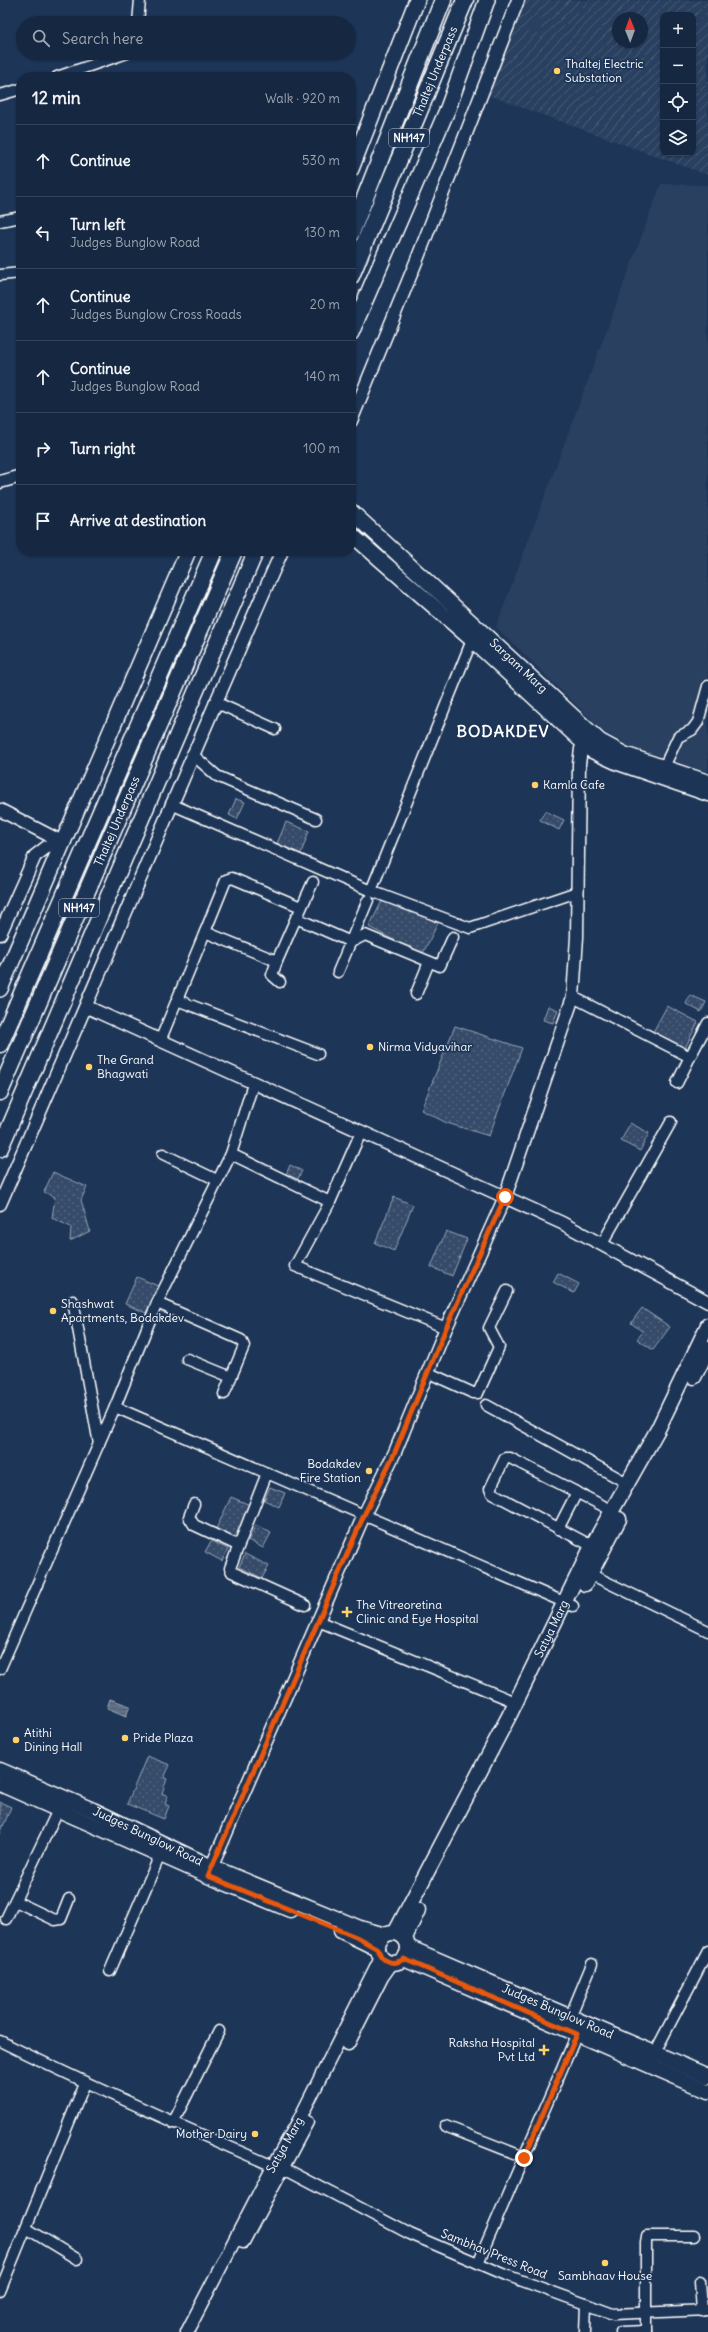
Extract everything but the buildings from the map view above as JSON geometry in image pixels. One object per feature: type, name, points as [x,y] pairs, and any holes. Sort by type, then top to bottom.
[{"type":"highway","name":"Thaltej Underpass","points":[[356,220],[442,0]]},
{"type":"highway","name":"Thaltej Underpass","points":[[356,264],[465,0]]},
{"type":"highway","name":"Thaltej Underpass","points":[[0,1044],[212,556]]},
{"type":"highway","name":"Thaltej Underpass","points":[[0,1092],[232,556]]},
{"type":"main road","points":[[356,156],[417,0]]},
{"type":"main road","points":[[356,321],[448,108],[487,0]]},
{"type":"main road","name":"Sargam Marg","points":[[356,516],[477,635],[588,738],[600,741],[624,754],[708,782]]},
{"type":"main road","name":"Sargam Marg","points":[[356,538],[477,635]]},
{"type":"main road","points":[[0,989],[186,556]]},
{"type":"main road","points":[[0,1149],[254,556]]},
{"type":"main road","name":"Sargam Marg","points":[[588,738],[592,751],[618,764],[708,794]]},
{"type":"main road","name":"Satya Marg","points":[[394,1947],[569,1604],[592,1546],[629,1484],[658,1429],[708,1325]]},
{"type":"main road","name":"Satya Marg","points":[[475,1789],[515,1702],[569,1604],[590,1574],[708,1349]]},
{"type":"main road","name":"Judges Bunglow Road","points":[[0,1770],[93,1810],[210,1872],[356,1937],[394,1947],[570,2017],[652,2060],[708,2092]]},
{"type":"main road","name":"Judges Bunglow Road","points":[[0,1784],[160,1855],[210,1872]]},
{"type":"main road","name":"Judges Bunglow Road","points":[[394,1947],[577,2034],[652,2060],[708,2076]]},
{"type":"street","points":[[139,16],[140,0]]},
{"type":"street","points":[[356,409],[418,257],[518,0]]},
{"type":"street","points":[[72,72],[107,60]]},
{"type":"street","points":[[0,95],[16,90]]},
{"type":"street","points":[[0,221],[16,218]]},
{"type":"street","points":[[0,275],[16,273]]},
{"type":"street","points":[[0,482],[16,477]]},
{"type":"street","points":[[0,1204],[86,1006],[192,754],[280,556]]},
{"type":"street","points":[[338,972],[477,635]]},
{"type":"street","points":[[664,768],[678,737],[692,730],[698,722],[708,686]]},
{"type":"street","points":[[215,702],[275,729]]},
{"type":"street","points":[[210,1872],[364,1515],[395,1452],[446,1328],[505,1197],[573,997],[577,892],[579,764],[588,738]]},
{"type":"street","points":[[192,754],[217,776],[316,819]]},
{"type":"street","points":[[172,804],[369,895],[470,928],[577,892]]},
{"type":"street","points":[[0,810],[64,842]]},
{"type":"street","points":[[0,934],[35,856],[48,846],[64,842]]},
{"type":"street","points":[[160,1042],[226,880],[232,878],[301,907]]},
{"type":"street","points":[[280,982],[272,975],[313,882]]},
{"type":"street","points":[[296,918],[351,942]]},
{"type":"street","points":[[205,932],[277,961]]},
{"type":"street","points":[[351,942],[365,935],[440,966],[453,937]]},
{"type":"street","points":[[416,994],[429,962]]},
{"type":"street","points":[[573,997],[690,1057]]},
{"type":"street","points":[[177,1000],[318,1054]]},
{"type":"street","points":[[86,1006],[160,1042],[505,1197],[602,1244],[708,1302]]},
{"type":"street","points":[[677,1083],[708,1023]]},
{"type":"street","points":[[0,1669],[115,1407],[157,1303],[231,1154],[253,1084]]},
{"type":"street","points":[[602,1244],[671,1122]]},
{"type":"street","points":[[361,1132],[330,1202],[295,1266],[446,1328]]},
{"type":"street","points":[[163,1154],[217,1180]]},
{"type":"street","points":[[231,1154],[330,1202]]},
{"type":"street","points":[[429,1372],[473,1393],[478,1393],[499,1347],[498,1342],[489,1328],[506,1291]]},
{"type":"street","points":[[73,1301],[99,1444]]},
{"type":"street","points":[[157,1303],[241,1340],[244,1346],[224,1394]]},
{"type":"street","points":[[187,1359],[231,1377]]},
{"type":"street","points":[[486,1405],[629,1484]]},
{"type":"street","points":[[115,1407],[569,1604]]},
{"type":"street","points":[[592,1546],[492,1493],[490,1489],[505,1458],[510,1458],[613,1511]]},
{"type":"street","points":[[267,1473],[230,1563],[232,1572],[305,1605]]},
{"type":"street","points":[[558,1529],[577,1492]]},
{"type":"street","points":[[194,1504],[189,1518],[194,1525],[237,1545]]},
{"type":"street","points":[[590,1574],[708,1631]]},
{"type":"street","points":[[318,1621],[515,1702]]},
{"type":"street","points":[[6,1919],[58,1810]]},
{"type":"street","points":[[110,1971],[160,1855]]},
{"type":"street","points":[[15,1901],[55,1920],[61,1919],[69,1899]]},
{"type":"street","name":"Satya Marg","points":[[187,2332],[382,1978],[394,1947]]},
{"type":"street","points":[[652,2060],[707,1956]]},
{"type":"street","points":[[570,2017],[592,1964]]},
{"type":"street","points":[[173,2123],[219,2031]]},
{"type":"street","points":[[478,2263],[577,2034]]},
{"type":"street","name":"Sambhav Press Road","points":[[0,2041],[85,2083],[173,2123],[278,2167],[410,2234],[478,2263],[613,2314],[705,2310]]},
{"type":"street","points":[[0,2291],[85,2083]]},
{"type":"street","points":[[445,2126],[524,2158]]},
{"type":"street","name":"Satya Marg","points":[[196,2332],[278,2167]]},
{"type":"street","points":[[26,2228],[77,2259]]},
{"type":"street","points":[[621,2332],[646,2332],[647,2236],[694,2236]]},
{"type":"street","points":[[700,2281],[705,2310]]},
{"type":"street","points":[[585,2332],[586,2304]]},
{"type":"shaded area","points":[[524,0],[708,0],[708,175],[488,95]]},
{"type":"shaded area","points":[[661,184],[708,185],[708,772],[627,746],[602,730],[496,627]]},
{"type":"shaded area","points":[[236,799],[245,802],[237,819],[229,815]]},
{"type":"shaded area","points":[[545,811],[564,820],[559,830],[540,820]]},
{"type":"shaded area","points":[[286,822],[309,831],[300,856],[276,846]]},
{"type":"shaded area","points":[[385,895],[438,923],[422,955],[369,927]]},
{"type":"shaded area","points":[[690,995],[706,1002],[701,1012],[686,1004]]},
{"type":"shaded area","points":[[548,1006],[558,1010],[553,1023],[543,1020]]},
{"type":"shaded area","points":[[667,1006],[698,1022],[685,1048],[653,1032]]},
{"type":"shaded area","points":[[455,1026],[522,1048],[489,1136],[447,1123],[421,1110]]},
{"type":"shaded area","points":[[630,1123],[649,1133],[640,1151],[621,1141]]},
{"type":"shaded area","points":[[290,1165],[302,1171],[296,1182],[285,1177]]},
{"type":"shaded area","points":[[53,1172],[87,1187],[81,1200],[90,1231],[70,1241],[71,1227],[52,1218],[55,1197],[44,1192]]},
{"type":"shaded area","points":[[394,1197],[413,1205],[394,1251],[375,1243]]},
{"type":"shaded area","points":[[446,1231],[467,1239],[452,1276],[431,1267]]},
{"type":"shaded area","points":[[558,1273],[579,1284],[574,1293],[553,1282]]},
{"type":"shaded area","points":[[137,1277],[158,1286],[146,1313],[125,1304]]},
{"type":"shaded area","points":[[642,1308],[670,1327],[653,1350],[637,1339],[643,1332],[631,1323]]},
{"type":"shaded area","points":[[270,1487],[285,1493],[279,1507],[264,1500]]},
{"type":"shaded area","points":[[231,1497],[250,1505],[235,1538],[216,1529]]},
{"type":"shaded area","points":[[256,1525],[271,1533],[263,1548],[248,1540]]},
{"type":"shaded area","points":[[211,1541],[228,1549],[222,1561],[205,1552]]},
{"type":"shaded area","points":[[245,1554],[269,1566],[262,1578],[239,1567]]},
{"type":"shaded area","points":[[110,1699],[130,1706],[126,1716],[107,1708]]},
{"type":"shaded area","points":[[147,1756],[170,1765],[164,1778],[167,1779],[162,1793],[168,1796],[165,1804],[169,1806],[164,1819],[127,1804]]},
{"type":"shaded area","points":[[0,1802],[11,1807],[0,1834]]},
{"type":"place","name":"Thaltej Electric Substation","points":[[557,71]]},
{"type":"place","name":"Kamla Cafe","points":[[535,785]]},
{"type":"place","name":"Nirma Vidyavihar","points":[[370,1047]]},
{"type":"place","name":"The Grand Bhagwati","points":[[89,1067]]},
{"type":"place","name":"Shashwat Apartments, Bodakdev","points":[[53,1311]]},
{"type":"place","name":"Bodakdev Fire Station","points":[[369,1471]]},
{"type":"place","name":"The Vitreoretina Clinic and Eye Hospital","points":[[347,1612]]},
{"type":"place","name":"Pride Plaza","points":[[125,1738]]},
{"type":"place","name":"Atithi Dining Hall","points":[[16,1740]]},
{"type":"place","name":"Raksha Hospital Pvt Ltd","points":[[544,2050]]},
{"type":"place","name":"Mother Dairy","points":[[255,2134]]},
{"type":"place","name":"Sambhaav House","points":[[605,2263]]},
{"type":"district","name":"BODAKDEV","points":[[503,731]]},
{"type":"route","points":[[505,1197],[446,1328],[395,1452],[364,1515],[208,1876],[356,1937],[378,1949],[381,1957],[388,1962],[396,1962],[404,1959],[577,2034],[524,2158]]}]
